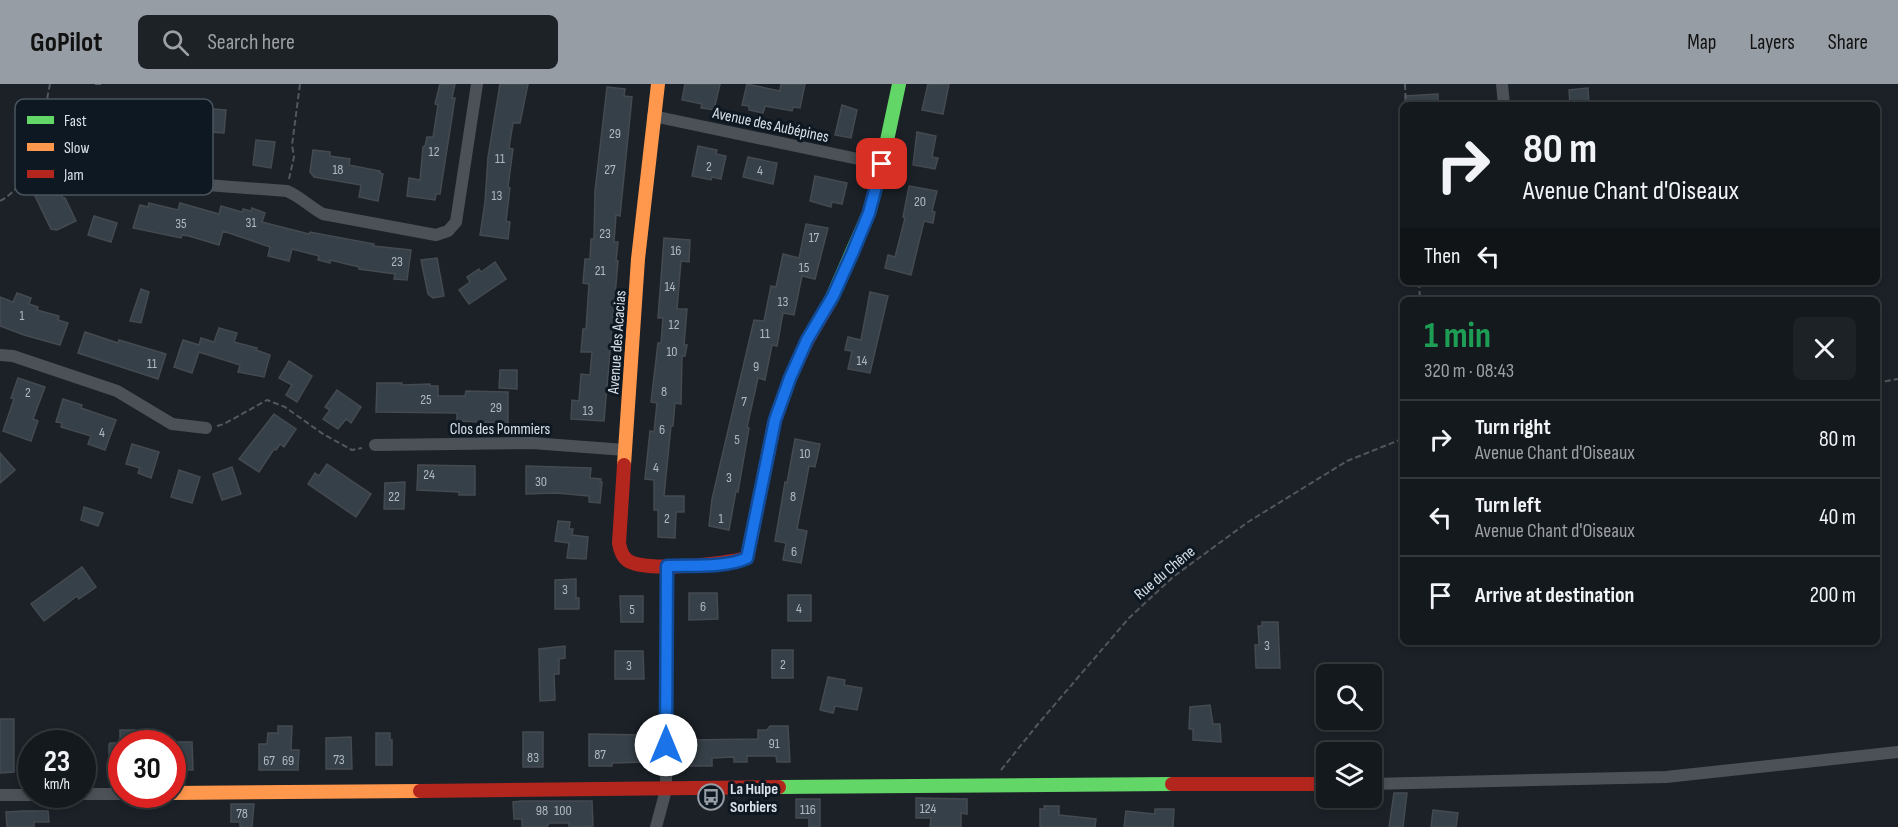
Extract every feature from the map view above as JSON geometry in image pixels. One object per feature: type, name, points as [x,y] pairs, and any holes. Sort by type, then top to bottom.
[{"type":"street","points":[[213,185],[287,191],[300,197],[311,208],[323,214],[436,235],[448,231],[456,222],[477,84]]},
{"type":"street","name":"Avenue des Acacias","points":[[658,84],[639,259],[619,543],[623,558],[632,563],[667,566]]},
{"type":"street","points":[[656,827],[666,790],[667,566],[721,564],[739,562],[747,558],[775,420],[807,340],[833,296],[869,213],[899,84]]},
{"type":"street","points":[[1502,84],[1504,102]]},
{"type":"street","name":"Avenue des Aubépines","points":[[653,116],[882,164]]},
{"type":"street","points":[[0,354],[13,356],[117,391],[172,424],[206,428]]},
{"type":"street","name":"Clos des Pommiers","points":[[375,446],[532,443],[625,450]]},
{"type":"street","points":[[1382,784],[1666,777],[1898,752]]},
{"type":"street","points":[[186,794],[666,790],[990,784],[1316,784]]},
{"type":"street","points":[[0,795],[18,795]]},
{"type":"path","points":[[47,99],[50,84]]},
{"type":"path","points":[[95,84],[101,84]]},
{"type":"path","points":[[287,191],[294,157],[292,145],[300,84]]},
{"type":"path","points":[[1405,84],[1406,102]]},
{"type":"path","points":[[0,201],[15,190]]},
{"type":"path","points":[[1880,382],[1898,379]]},
{"type":"path","points":[[206,428],[224,424],[267,400],[285,407],[323,434],[352,450],[375,446]]},
{"type":"path","name":"Rue du Chêne","points":[[990,784],[1115,633],[1173,577],[1248,522],[1347,461],[1400,440]]},
{"type":"building","points":[[440,84],[455,84],[452,98],[455,98],[440,194],[436,194],[435,200],[407,196],[409,178],[420,180],[423,147],[427,137],[433,137],[438,105],[435,104]]},
{"type":"building","points":[[500,84],[528,84],[520,123],[513,123],[509,148],[513,149],[506,221],[510,222],[508,239],[480,235],[488,157]]},
{"type":"building","points":[[685,84],[720,84],[714,110],[701,108],[702,104],[682,100]]},
{"type":"building","points":[[747,84],[780,91],[781,84],[805,84],[800,108],[793,107],[792,111],[765,106],[763,113],[749,110],[749,106],[742,105]]},
{"type":"building","points":[[928,84],[949,84],[943,114],[922,110]]},
{"type":"building","points":[[607,87],[625,89],[624,96],[632,97],[620,216],[616,215],[614,242],[618,242],[616,261],[618,261],[604,421],[571,419],[572,400],[579,401],[581,374],[590,375],[592,352],[581,352],[583,329],[586,329],[589,284],[583,283],[585,259],[590,259],[591,239],[594,239],[595,191]]},
{"type":"building","points":[[1588,88],[1589,102],[1570,102],[1569,90]]},
{"type":"building","points":[[1438,94],[1438,102],[1405,102],[1405,96]]},
{"type":"building","points":[[842,105],[857,110],[851,138],[835,135]]},
{"type":"building","points":[[213,109],[226,110],[224,133],[213,132]]},
{"type":"building","points":[[917,132],[936,136],[932,157],[938,158],[935,169],[913,165]]},
{"type":"building","points":[[256,140],[275,142],[271,168],[253,165]]},
{"type":"building","points":[[698,146],[717,150],[716,154],[726,156],[721,179],[712,177],[711,180],[692,176]]},
{"type":"building","points":[[313,150],[330,152],[330,156],[350,159],[349,165],[380,171],[383,174],[378,201],[359,197],[361,185],[314,177],[310,172]]},
{"type":"building","points":[[748,157],[777,163],[773,184],[743,177]]},
{"type":"building","points":[[815,176],[847,183],[842,204],[832,202],[831,207],[810,201]]},
{"type":"building","points":[[909,186],[937,191],[932,211],[935,212],[933,223],[924,221],[911,275],[885,268],[888,255],[895,257],[905,218],[903,217]]},
{"type":"building","points":[[34,195],[62,195],[76,221],[57,230],[51,229]]},
{"type":"building","points":[[149,203],[178,210],[180,203],[219,214],[221,206],[242,212],[243,209],[251,211],[252,208],[265,213],[262,222],[309,234],[310,232],[374,244],[373,246],[411,250],[407,280],[394,279],[395,274],[359,269],[359,267],[330,260],[330,263],[318,260],[319,256],[292,249],[289,261],[268,256],[270,247],[223,231],[219,245],[189,236],[182,235],[181,238],[133,228],[140,205],[148,207]]},
{"type":"building","points":[[94,216],[117,223],[111,242],[88,235]]},
{"type":"building","points":[[806,224],[828,228],[815,279],[802,276],[794,315],[783,313],[777,346],[772,345],[765,380],[758,378],[729,530],[709,526],[712,499],[754,320],[764,321],[771,286],[776,287],[783,254],[799,258]]},
{"type":"building","points":[[664,238],[690,240],[689,262],[681,261],[677,309],[687,309],[684,345],[687,345],[685,356],[682,356],[681,404],[675,403],[673,426],[671,426],[664,496],[684,496],[684,512],[676,512],[675,538],[658,537],[658,510],[654,510],[654,480],[645,479],[650,431],[654,432],[657,403],[651,402],[663,318],[658,318]]},
{"type":"building","points":[[437,258],[444,296],[433,298],[428,294],[421,260]]},
{"type":"building","points":[[495,262],[506,279],[469,304],[459,290],[470,282],[467,277],[479,269],[481,272]]},
{"type":"building","points":[[141,289],[149,292],[141,323],[130,321]]},
{"type":"building","points":[[870,292],[888,296],[870,373],[848,369],[852,351],[845,350],[848,337],[861,340]]},
{"type":"building","points":[[17,293],[31,298],[29,304],[38,307],[37,310],[59,316],[58,320],[68,323],[60,345],[0,326],[0,297],[13,302]]},
{"type":"building","points":[[219,328],[237,333],[234,342],[257,348],[256,350],[270,355],[264,377],[238,372],[240,365],[199,352],[192,373],[174,367],[183,340],[199,345],[201,338],[214,342]]},
{"type":"building","points":[[85,332],[118,343],[119,340],[166,354],[158,379],[78,353]]},
{"type":"building","points":[[289,361],[312,376],[297,402],[286,395],[292,385],[279,378]]},
{"type":"building","points":[[500,370],[517,370],[517,389],[499,388]]},
{"type":"building","points":[[18,378],[45,387],[33,419],[38,421],[31,441],[3,431],[14,399],[11,398]]},
{"type":"building","points":[[377,383],[430,384],[430,386],[438,386],[438,396],[465,396],[466,391],[508,392],[508,423],[457,421],[457,413],[376,412]]},
{"type":"building","points":[[337,390],[361,407],[351,423],[346,419],[338,429],[323,419],[330,410],[325,407]]},
{"type":"building","points":[[63,399],[116,420],[105,450],[88,444],[91,436],[61,427],[62,423],[56,422]]},
{"type":"building","points":[[274,414],[296,429],[284,447],[280,444],[276,450],[274,449],[259,472],[239,459]]},
{"type":"building","points":[[795,439],[820,444],[815,467],[809,466],[797,529],[807,531],[801,563],[783,560],[786,543],[775,541]]},
{"type":"building","points":[[132,444],[159,452],[151,478],[138,473],[140,468],[126,464]]},
{"type":"building","points":[[0,453],[15,470],[0,483]]},
{"type":"building","points":[[327,464],[371,494],[356,517],[308,484],[315,473],[319,476]]},
{"type":"building","points":[[418,465],[475,466],[475,495],[417,490]]},
{"type":"building","points":[[526,466],[591,468],[590,478],[601,479],[600,482],[602,482],[600,503],[589,502],[589,496],[556,493],[526,494]]},
{"type":"building","points":[[232,467],[241,494],[222,500],[213,474]]},
{"type":"building","points":[[179,470],[200,477],[192,503],[171,497]]},
{"type":"building","points":[[405,482],[404,509],[384,509],[385,483]]},
{"type":"building","points":[[84,507],[103,513],[98,526],[81,520]]},
{"type":"building","points":[[558,521],[570,522],[569,529],[573,529],[572,535],[588,537],[586,559],[567,558],[569,543],[555,541]]},
{"type":"building","points":[[82,567],[96,587],[79,599],[77,596],[44,621],[31,604]]},
{"type":"building","points":[[576,579],[576,598],[579,598],[579,609],[555,609],[555,580]]},
{"type":"building","points":[[689,593],[717,593],[718,619],[689,620]]},
{"type":"building","points":[[788,595],[811,595],[811,621],[788,621]]},
{"type":"building","points":[[620,596],[643,596],[643,622],[621,622]]},
{"type":"building","points":[[1262,622],[1278,622],[1280,668],[1256,668],[1255,645],[1259,645],[1258,626],[1262,626]]},
{"type":"building","points":[[565,646],[565,658],[559,659],[559,674],[554,674],[555,700],[540,701],[539,649]]},
{"type":"building","points":[[772,650],[793,650],[793,678],[772,678]]},
{"type":"building","points":[[615,651],[643,651],[644,679],[615,679]]},
{"type":"building","points":[[828,677],[845,680],[844,685],[862,688],[857,710],[835,706],[833,713],[820,710]]},
{"type":"building","points":[[1210,705],[1213,724],[1220,724],[1221,742],[1193,740],[1193,729],[1189,729],[1190,707]]},
{"type":"building","points":[[0,719],[14,719],[14,772],[0,773]]},
{"type":"building","points":[[278,726],[292,726],[291,750],[299,750],[298,770],[259,770],[259,744],[267,744],[268,733],[278,733]]},
{"type":"building","points":[[770,726],[788,726],[790,762],[777,762],[776,756],[747,756],[747,762],[734,762],[734,757],[712,758],[712,766],[690,766],[690,740],[758,739],[758,730],[767,730]]},
{"type":"building","points":[[523,732],[543,732],[543,767],[523,767]]},
{"type":"building","points":[[376,733],[390,733],[392,765],[376,765]]},
{"type":"building","points":[[589,734],[646,735],[647,762],[589,766]]},
{"type":"building","points":[[351,737],[352,769],[326,769],[326,738]]},
{"type":"building","points":[[186,742],[192,742],[193,770],[186,770]]},
{"type":"building","points":[[1394,793],[1407,793],[1403,827],[1389,827]]},
{"type":"building","points":[[916,798],[967,799],[967,814],[961,813],[961,827],[930,827],[931,818],[916,818]]},
{"type":"building","points":[[796,799],[820,799],[820,827],[809,827],[809,818],[796,818]]},
{"type":"building","points":[[592,801],[593,826],[569,827],[569,823],[549,823],[547,827],[522,827],[522,819],[514,819],[513,802]]},
{"type":"building","points":[[231,804],[254,804],[252,827],[240,827],[240,822],[231,822]]},
{"type":"building","points":[[1044,806],[1059,806],[1059,815],[1096,819],[1095,827],[1040,827],[1040,809],[1045,809]]},
{"type":"building","points":[[1155,809],[1174,809],[1173,827],[1124,827],[1126,811],[1155,814]]},
{"type":"building","points":[[1433,810],[1458,813],[1456,827],[1431,827]]},
{"type":"building","points":[[48,811],[49,822],[34,822],[34,827],[7,827],[6,812]]},
{"type":"traffic: fast","points":[[830,302],[869,213],[899,84]]},
{"type":"traffic: fast","points":[[779,787],[1172,784]]},
{"type":"traffic: slow","points":[[624,465],[638,259],[658,84]]},
{"type":"traffic: slow","points":[[186,793],[420,791]]},
{"type":"traffic: jam","points":[[624,465],[619,543],[627,560],[636,564],[666,567],[704,565],[747,558],[775,420],[790,378],[807,341],[830,302]]},
{"type":"traffic: jam","points":[[1172,784],[1316,784]]},
{"type":"traffic: jam","points":[[420,791],[779,787]]},
{"type":"place","name":"La Hulpe Sorbiers","points":[[711,797]]},
{"type":"route","points":[[666,745],[667,566],[721,564],[739,562],[747,558],[775,420],[807,340],[833,296],[852,254],[869,213],[882,164]]}]
